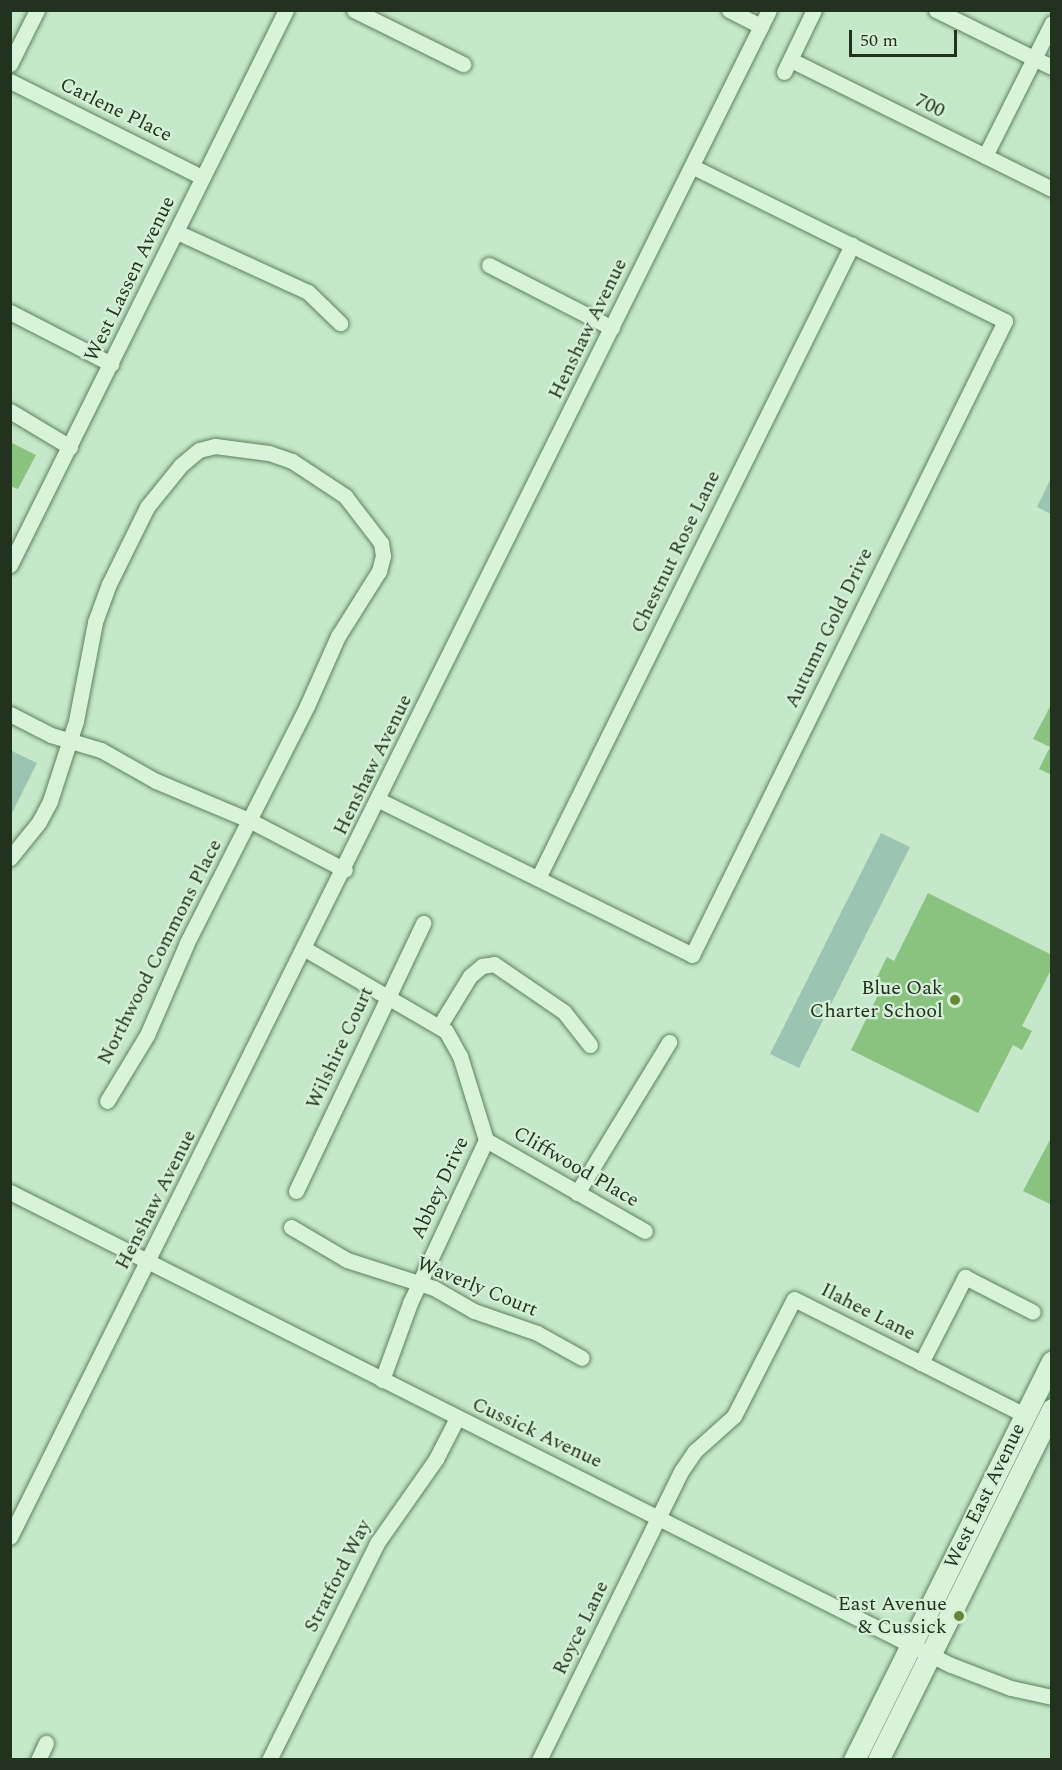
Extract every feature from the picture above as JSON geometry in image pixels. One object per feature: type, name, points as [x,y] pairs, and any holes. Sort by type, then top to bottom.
[{"type":"main road","name":"West East Avenue","points":[[878,1760],[920,1650],[1025,1415],[1052,1362]]},
{"type":"main road","name":"West East Avenue","points":[[854,1760],[920,1650],[1052,1409]]},
{"type":"street","points":[[10,64],[37,10]]},
{"type":"street","name":"West Lassen Avenue","points":[[10,565],[286,10]]},
{"type":"street","points":[[354,10],[463,64]]},
{"type":"street","points":[[729,10],[761,26]]},
{"type":"street","name":"Henshaw Avenue","points":[[10,1537],[345,870],[769,10]]},
{"type":"street","name":"700","points":[[814,10],[787,66],[986,156],[1052,189]]},
{"type":"street","points":[[936,10],[1052,67]]},
{"type":"street","points":[[986,156],[1052,23]]},
{"type":"street","name":"Carlene Place","points":[[10,81],[202,177]]},
{"type":"street","name":"Autumn Gold Drive","points":[[379,800],[692,954],[1005,321],[692,166]]},
{"type":"street","points":[[177,232],[316,296],[340,322]]},
{"type":"street","name":"Chestnut Rose Lane","points":[[538,878],[852,245]]},
{"type":"street","points":[[489,265],[612,328]]},
{"type":"street","points":[[10,312],[111,364]]},
{"type":"street","points":[[10,411],[70,447]]},
{"type":"street","name":"Northwood Commons Place","points":[[10,858],[45,811],[70,741],[89,668],[98,611],[128,543],[159,490],[190,456],[207,447],[225,446],[284,457],[352,504],[379,538],[383,556],[379,571],[338,636],[249,820],[186,943],[147,1035],[107,1101]]},
{"type":"street","points":[[10,714],[70,741],[101,750],[170,788],[249,820],[345,870]]},
{"type":"street","name":"Wilshire Court","points":[[296,1191],[388,998],[396,973],[423,923]]},
{"type":"street","name":"Abbey Drive","points":[[305,949],[388,998],[440,1025],[460,1056],[486,1140],[418,1284],[382,1380]]},
{"type":"street","points":[[440,1025],[470,976],[482,966],[494,964],[564,1012],[591,1046]]},
{"type":"street","points":[[577,1193],[669,1042]]},
{"type":"street","name":"Cliffwood Place","points":[[486,1140],[645,1231]]},
{"type":"street","name":"Cussick Avenue","points":[[10,1192],[457,1418],[661,1516],[920,1650],[1011,1688],[1052,1697]]},
{"type":"street","name":"Waverly Court","points":[[291,1227],[347,1260],[438,1290],[474,1311],[537,1333],[582,1358]]},
{"type":"street","points":[[921,1363],[965,1277],[1033,1312]]},
{"type":"street","name":"Ilahee Lane","points":[[661,1516],[687,1460],[724,1427],[742,1402],[794,1299],[1025,1415]]},
{"type":"street","name":"Stratford Way","points":[[269,1760],[376,1543],[436,1459],[457,1418]]},
{"type":"street","name":"Royce Lane","points":[[539,1760],[661,1516]]},
{"type":"street","points":[[38,1760],[46,1743]]},
{"type":"green space","points":[[1051,478],[1052,514],[1037,507]]},
{"type":"green space","points":[[10,750],[37,763],[11,815],[10,815]]},
{"type":"green space","points":[[881,833],[910,847],[799,1068],[770,1054]]},
{"type":"building","points":[[10,442],[36,455],[18,489],[10,486]]},
{"type":"building","points":[[1052,703],[1052,775],[1039,769],[1050,747],[1033,739]]},
{"type":"building","points":[[928,893],[1052,955],[1052,968],[1022,1026],[1032,1031],[1022,1050],[1013,1045],[978,1113],[851,1050],[884,983],[876,979],[887,957],[894,961]]},
{"type":"building","points":[[1052,1136],[1052,1205],[1023,1191]]},
{"type":"place","name":"Blue Oak Charter School","points":[[955,1000]]},
{"type":"place","name":"East Avenue & Cussick","points":[[959,1616]]}]
